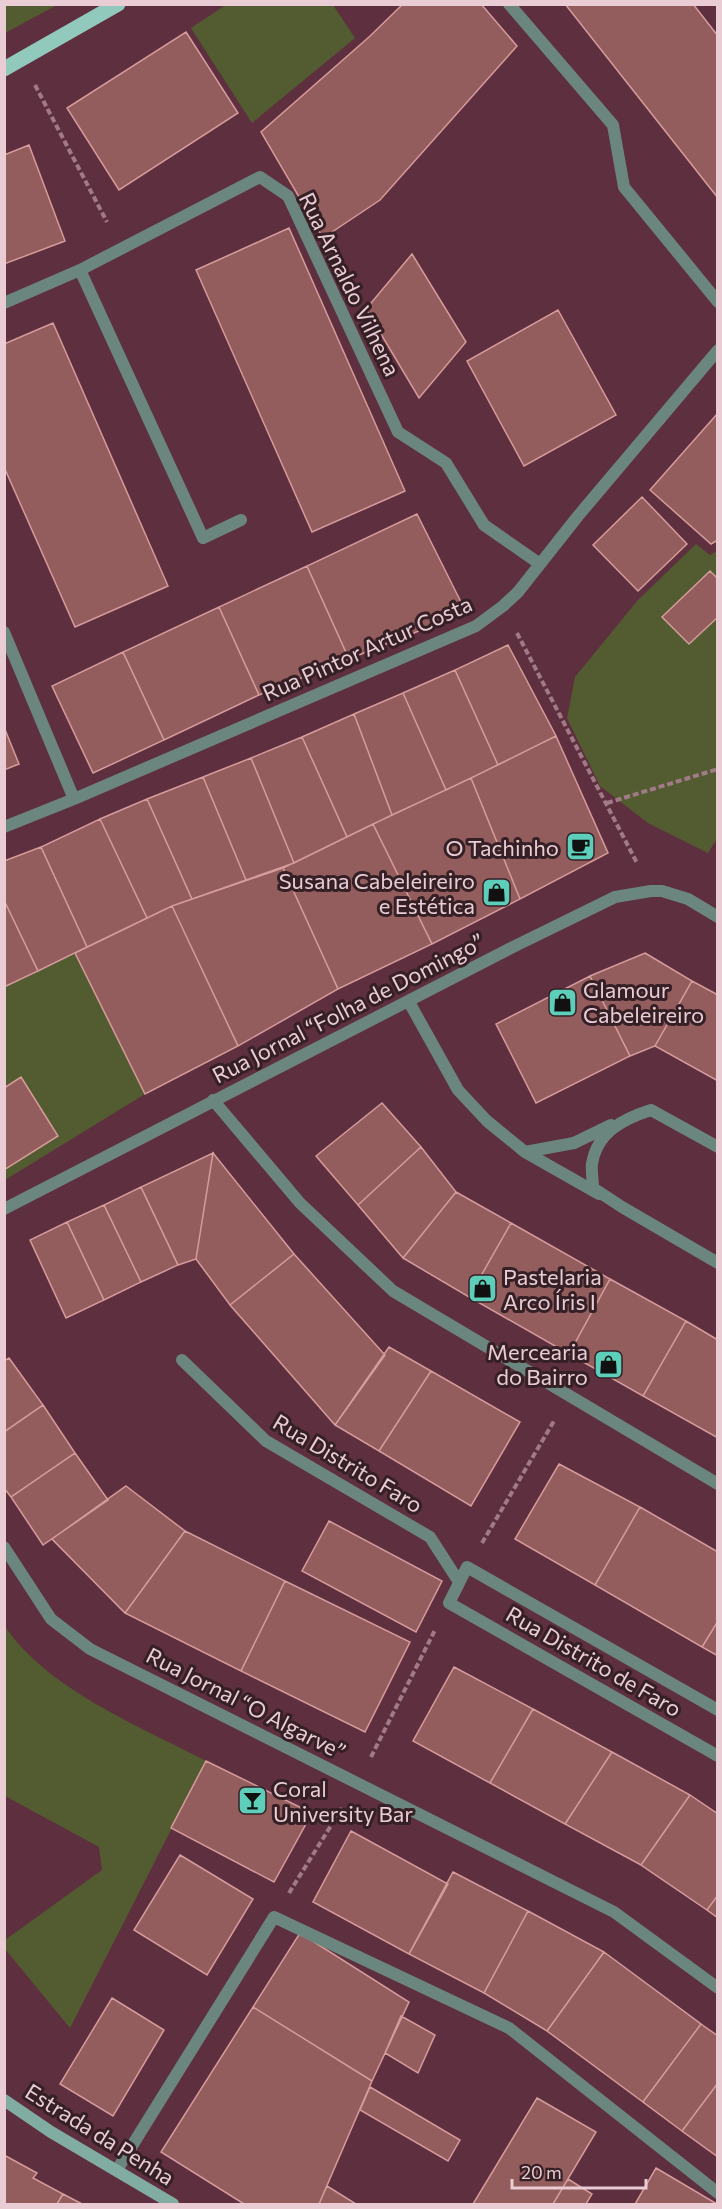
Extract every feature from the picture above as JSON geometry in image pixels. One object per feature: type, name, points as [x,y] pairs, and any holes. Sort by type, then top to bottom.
[{"type":"main road","points":[[4,69],[118,4]]},
{"type":"street","points":[[509,4],[614,125],[624,187],[717,302]]},
{"type":"street","name":"Rua Arnaldo Vilhena","points":[[4,303],[80,270],[260,177],[288,196],[398,432],[446,463],[484,525],[540,564]]},
{"type":"street","points":[[80,270],[203,538],[241,520]]},
{"type":"street","name":"Rua Pintor Artur Costa","points":[[4,827],[74,800],[476,626],[518,592],[578,516],[717,350]]},
{"type":"street","points":[[4,632],[74,800]]},
{"type":"street","name":"Rua Jornal “Folha de Domingo”","points":[[4,1209],[577,914],[615,897],[662,891],[681,897],[717,917]]},
{"type":"street","points":[[409,1002],[458,1090],[487,1121],[525,1152],[717,1263]]},
{"type":"street","points":[[213,1100],[300,1203],[393,1291],[717,1484]]},
{"type":"street","points":[[525,1152],[574,1143],[626,1118],[651,1110],[717,1147]]},
{"type":"street","points":[[622,1207],[593,1188],[592,1165],[600,1141],[626,1118]]},
{"type":"street","name":"Rua Distrito Faro","points":[[182,1360],[266,1441],[430,1537],[459,1582]]},
{"type":"street","name":"Rua Jornal “O Algarve”","points":[[4,1548],[51,1619],[90,1649],[614,1912],[717,1988]]},
{"type":"street","points":[[459,1582],[467,1567]]},
{"type":"street","name":"Rua Distrito de Faro","points":[[467,1567],[717,1710]]},
{"type":"street","name":"Rua Distrito de Faro","points":[[459,1582],[449,1603],[717,1756]]},
{"type":"street","points":[[117,2170],[274,1917],[509,2028],[717,2193]]},
{"type":"street","name":"Estrada da Penha","points":[[4,2100],[51,2132],[173,2205]]},
{"type":"path","points":[[21,59],[121,249]]},
{"type":"path","points":[[503,606],[651,891]]},
{"type":"path","points":[[607,803],[717,769]]},
{"type":"path","points":[[467,1567],[569,1395]]},
{"type":"green space","points":[[5,4],[57,4],[57,5],[5,33]]},
{"type":"green space","points":[[227,4],[333,5],[355,38],[252,123],[191,28]]},
{"type":"green space","points":[[696,544],[710,555],[717,551],[718,837],[708,853],[648,823],[600,786],[567,718],[575,677],[638,600]]},
{"type":"green space","points":[[75,953],[145,1094],[5,1180],[5,987]]},
{"type":"green space","points":[[4,1625],[22,1648],[69,1687],[124,1720],[206,1761],[70,2028],[5,1949],[5,1940],[102,1870],[99,1847],[5,1796]]},
{"type":"building","points":[[403,4],[481,4],[517,46],[380,200],[323,238],[261,132]]},
{"type":"building","points":[[565,4],[693,4],[718,36],[718,198]]},
{"type":"building","points":[[186,32],[238,113],[119,190],[67,108]]},
{"type":"building","points":[[29,145],[65,241],[4,264],[4,155]]},
{"type":"building","points":[[289,228],[405,491],[312,532],[196,270]]},
{"type":"building","points":[[412,254],[466,342],[419,398],[366,309]]},
{"type":"building","points":[[558,310],[616,415],[524,466],[467,361]]},
{"type":"building","points":[[53,323],[168,586],[75,627],[4,467],[4,344]]},
{"type":"building","points":[[718,413],[718,540],[711,544],[650,490]]},
{"type":"building","points":[[642,497],[687,544],[638,591],[593,545]]},
{"type":"building","points":[[417,514],[466,612],[349,659],[307,566]]},
{"type":"building","points":[[307,566],[349,659],[259,695],[219,607]]},
{"type":"building","points":[[710,571],[718,579],[718,617],[689,644],[662,617]]},
{"type":"building","points":[[219,607],[259,695],[164,740],[123,652]]},
{"type":"building","points":[[508,645],[556,736],[498,765],[455,670]]},
{"type":"building","points":[[123,652],[164,740],[93,773],[52,686]]},
{"type":"building","points":[[455,670],[498,765],[446,790],[403,693]]},
{"type":"building","points":[[403,693],[446,790],[392,815],[354,714]]},
{"type":"building","points":[[354,714],[392,815],[347,837],[302,737]]},
{"type":"building","points":[[4,727],[19,764],[4,770]]},
{"type":"building","points":[[556,736],[608,853],[520,899],[471,778]]},
{"type":"building","points":[[302,737],[347,837],[294,863],[251,758]]},
{"type":"building","points":[[251,758],[294,863],[246,880],[203,777]]},
{"type":"building","points":[[203,777],[246,880],[192,899],[147,799]]},
{"type":"building","points":[[471,778],[520,899],[432,944],[373,824]]},
{"type":"building","points":[[147,799],[192,899],[147,918],[100,819]]},
{"type":"building","points":[[100,819],[147,918],[87,947],[41,847]]},
{"type":"building","points":[[373,824],[432,944],[338,989],[283,868]]},
{"type":"building","points":[[41,847],[87,947],[38,971],[4,900],[4,861]]},
{"type":"building","points":[[283,868],[338,989],[238,1046],[172,906]]},
{"type":"building","points":[[4,900],[38,971],[4,987]]},
{"type":"building","points":[[172,906],[238,1046],[145,1094],[75,953]]},
{"type":"building","points":[[645,953],[692,981],[655,1046],[630,1056],[590,976]]},
{"type":"building","points":[[590,976],[630,1056],[536,1103],[496,1024]]},
{"type":"building","points":[[692,981],[718,995],[718,1081],[655,1046]]},
{"type":"building","points":[[21,1077],[58,1136],[4,1170],[4,1088]]},
{"type":"building","points":[[382,1103],[421,1147],[358,1205],[316,1156]]},
{"type":"building","points":[[421,1147],[456,1192],[403,1258],[358,1205]]},
{"type":"building","points":[[213,1153],[294,1254],[230,1305],[196,1259]]},
{"type":"building","points":[[213,1153],[196,1259],[178,1265],[141,1187]]},
{"type":"building","points":[[141,1187],[178,1265],[141,1282],[104,1205]]},
{"type":"building","points":[[456,1192],[511,1223],[469,1297],[403,1258]]},
{"type":"building","points":[[104,1205],[141,1282],[104,1300],[67,1222]]},
{"type":"building","points":[[67,1222],[104,1300],[66,1318],[30,1240]]},
{"type":"building","points":[[511,1223],[610,1279],[569,1354],[469,1297]]},
{"type":"building","points":[[294,1254],[385,1355],[335,1425],[230,1305]]},
{"type":"building","points":[[610,1279],[686,1321],[643,1396],[569,1354]]},
{"type":"building","points":[[686,1321],[718,1340],[718,1438],[643,1396]]},
{"type":"building","points":[[389,1347],[431,1371],[379,1451],[335,1425]]},
{"type":"building","points":[[9,1358],[43,1405],[4,1432],[4,1361]]},
{"type":"building","points":[[431,1371],[520,1422],[471,1506],[379,1451]]},
{"type":"building","points":[[43,1405],[75,1453],[11,1497],[4,1488],[4,1432]]},
{"type":"building","points":[[75,1453],[108,1500],[43,1545],[11,1497]]},
{"type":"building","points":[[559,1464],[640,1507],[595,1585],[515,1539]]},
{"type":"building","points":[[126,1486],[185,1531],[125,1613],[52,1539]]},
{"type":"building","points":[[640,1507],[718,1552],[718,1621],[702,1647],[595,1585]]},
{"type":"building","points":[[329,1521],[442,1581],[416,1632],[302,1571]]},
{"type":"building","points":[[185,1531],[285,1581],[241,1671],[125,1613]]},
{"type":"building","points":[[285,1581],[410,1642],[365,1732],[241,1671]]},
{"type":"building","points":[[718,1621],[718,1656],[702,1647]]},
{"type":"building","points":[[454,1667],[533,1709],[490,1783],[413,1741]]},
{"type":"building","points":[[533,1709],[612,1752],[565,1824],[490,1783]]},
{"type":"building","points":[[612,1752],[690,1795],[641,1865],[565,1824]]},
{"type":"building","points":[[206,1761],[312,1813],[274,1882],[171,1828]]},
{"type":"building","points":[[690,1795],[718,1814],[718,1895],[707,1910],[641,1865]]},
{"type":"building","points":[[351,1831],[448,1884],[409,1954],[313,1902]]},
{"type":"building","points":[[180,1855],[253,1899],[207,1975],[134,1930]]},
{"type":"building","points":[[453,1872],[528,1911],[484,1993],[409,1954]]},
{"type":"building","points":[[718,1895],[718,1918],[707,1910]]},
{"type":"building","points":[[528,1911],[604,1952],[547,2031],[484,1993]]},
{"type":"building","points":[[300,1933],[409,2002],[372,2081],[253,2007]]},
{"type":"building","points":[[604,1952],[701,2024],[643,2102],[547,2031]]},
{"type":"building","points":[[112,1998],[164,2030],[113,2116],[60,2084]]},
{"type":"building","points":[[253,2007],[372,2081],[319,2204],[244,2204],[161,2152]]},
{"type":"building","points":[[401,2016],[435,2035],[418,2073],[385,2053]]},
{"type":"building","points":[[701,2024],[718,2036],[718,2083],[682,2131],[643,2102]]},
{"type":"building","points":[[718,2083],[718,2157],[682,2131]]},
{"type":"building","points":[[370,2087],[460,2140],[448,2161],[360,2110]]},
{"type":"building","points":[[537,2098],[596,2132],[553,2204],[473,2204]]},
{"type":"building","points":[[4,2155],[37,2173],[33,2178],[63,2194],[57,2204],[4,2204]]},
{"type":"building","points":[[656,2168],[717,2204],[635,2204]]},
{"type":"building","points":[[568,2179],[592,2194],[586,2204],[553,2204]]},
{"type":"building","points":[[327,2186],[356,2204],[319,2204]]},
{"type":"building","points":[[63,2194],[82,2204],[57,2204]]},
{"type":"place","name":"O Tachinho","points":[[580,847]]},
{"type":"place","name":"Susana Cabeleireiro e Estética","points":[[496,893]]},
{"type":"place","name":"Glamour Cabeleireiro","points":[[562,1002]]},
{"type":"place","name":"Pastelaria Arco Íris I","points":[[482,1289]]},
{"type":"place","name":"Mercearia do Bairro","points":[[609,1364]]},
{"type":"place","name":"Coral University Bar","points":[[252,1801]]}]
